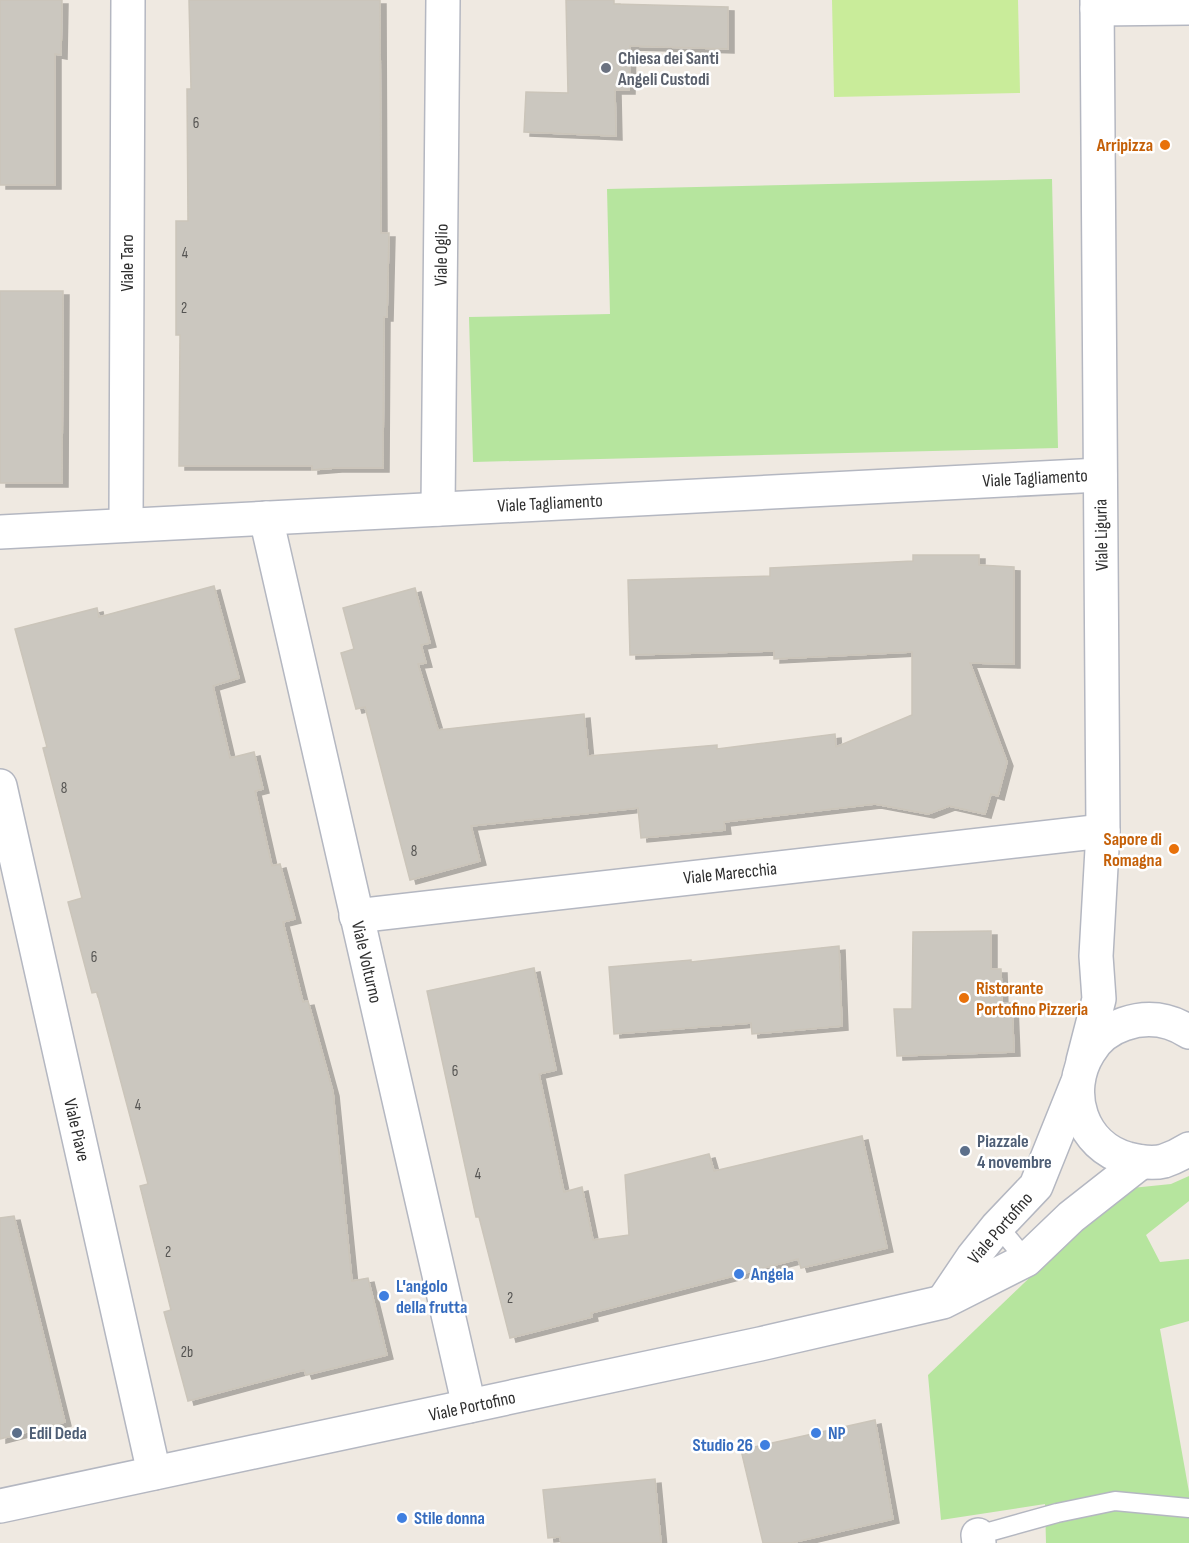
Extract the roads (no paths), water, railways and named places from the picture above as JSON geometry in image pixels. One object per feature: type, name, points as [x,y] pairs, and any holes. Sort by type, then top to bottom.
[{"type":"street","name":"Viale Taro","points":[[126,525],[128,0]]},
{"type":"street","name":"Viale Oglio","points":[[438,509],[443,0]]},
{"type":"street","points":[[1097,4],[1189,8]]},
{"type":"street","name":"Viale Liguria","points":[[1080,1073],[1099,999],[1096,956],[1103,831],[1097,4]]},
{"type":"street","name":"Viale Tagliamento","points":[[0,532],[1100,475]]},
{"type":"street","name":"Viale Volturno","points":[[266,518],[469,1406]]},
{"type":"street","name":"Viale Piave","points":[[0,786],[154,1473]]},
{"type":"street","name":"Viale Marecchia","points":[[356,916],[1103,831]]},
{"type":"street","points":[[1099,999],[1178,1025]]},
{"type":"street","points":[[1178,1025],[1134,1020],[1112,1028],[1095,1042],[1080,1073],[1078,1105],[1086,1126],[1100,1144],[1119,1156],[1141,1162],[1163,1161],[1189,1149]]},
{"type":"street","name":"Viale Portofino","points":[[943,1302],[973,1257],[993,1220],[1036,1186],[1080,1073]]},
{"type":"street","name":"Viale Portofino","points":[[0,1506],[760,1344],[943,1302],[1026,1260],[1071,1217],[1141,1162]]},
{"type":"lane","points":[[993,1220],[1026,1260]]},
{"type":"lane","points":[[979,1539],[1057,1513],[1115,1501],[1189,1508]]},
{"type":"place","name":"Chiesa dei Santi Angeli Custodi","points":[[606,68]]},
{"type":"place","name":"Arripizza","points":[[1165,145]]},
{"type":"place","name":"Sapore di Romagna","points":[[1174,849]]},
{"type":"place","name":"Ristorante Portofino Pizzeria","points":[[964,998]]},
{"type":"place","name":"Piazzale 4 novembre","points":[[965,1151]]},
{"type":"place","name":"Angela","points":[[739,1274]]},
{"type":"place","name":"L'angolo della frutta","points":[[384,1296]]},
{"type":"place","name":"Edil Deda","points":[[17,1433]]},
{"type":"place","name":"NP","points":[[816,1433]]},
{"type":"place","name":"Studio 26","points":[[765,1445]]},
{"type":"place","name":"Stile donna","points":[[402,1518]]}]
